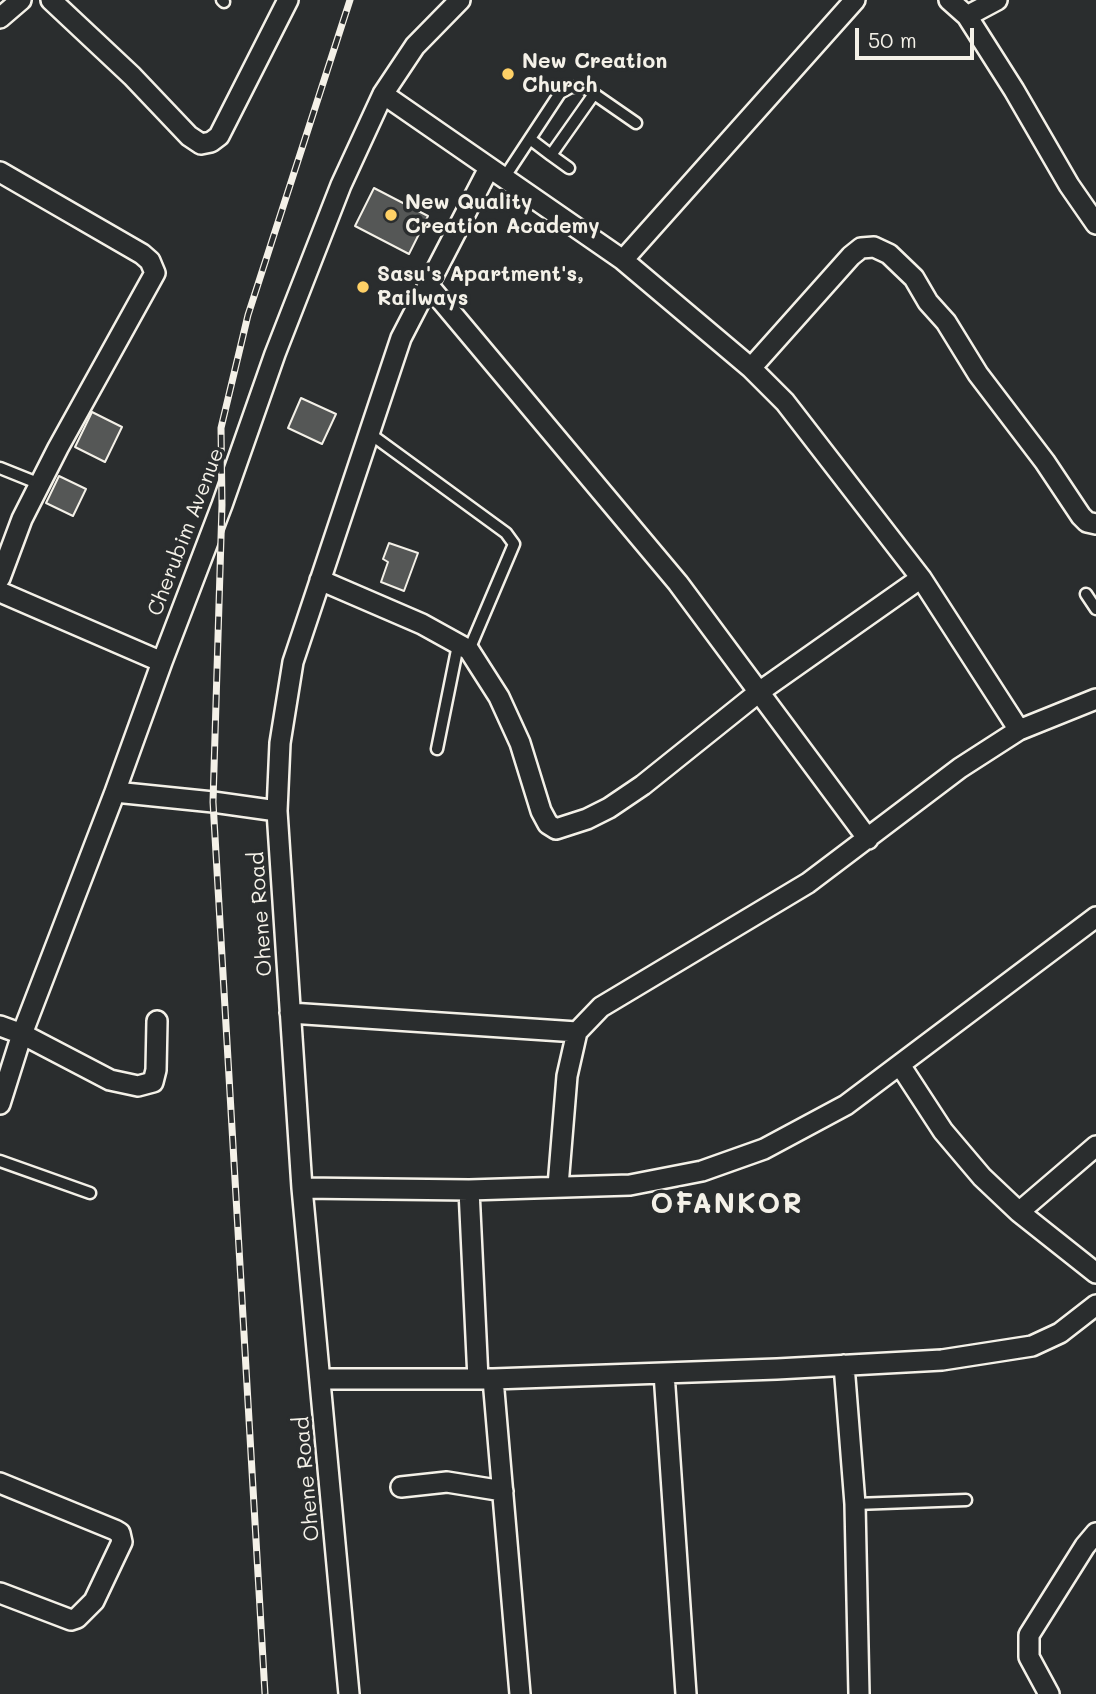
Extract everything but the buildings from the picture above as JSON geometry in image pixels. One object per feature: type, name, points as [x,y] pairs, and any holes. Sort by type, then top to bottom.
[{"type":"street","points":[[0,18],[21,0]]},
{"type":"street","points":[[51,0],[132,76],[189,136],[201,144],[211,142],[219,136],[288,0]]},
{"type":"street","name":"Cherubim Avenue","points":[[0,1104],[22,1034],[222,505],[275,354],[341,185],[383,94],[415,46],[460,0]]},
{"type":"street","points":[[623,260],[855,0]]},
{"type":"street","points":[[949,0],[967,16],[1069,185],[1096,224]]},
{"type":"street","points":[[967,16],[997,0]]},
{"type":"street","points":[[383,94],[623,260],[751,368],[785,402],[920,578],[1019,730]]},
{"type":"street","points":[[0,172],[142,254],[150,261],[155,273],[22,519],[0,578]]},
{"type":"street","name":"Ohene Road","points":[[349,1694],[302,1188],[277,811],[280,743],[293,662],[401,338],[497,173]]},
{"type":"street","points":[[751,368],[851,256],[861,248],[874,247],[888,254],[914,278],[928,302],[946,322],[978,374],[1045,461],[1081,516],[1087,522],[1096,524]]},
{"type":"street","points":[[429,286],[678,583],[868,839]]},
{"type":"street","points":[[320,580],[422,624],[464,647],[499,697],[520,743],[541,811],[548,824],[556,829],[587,819],[620,800],[759,692],[920,578]]},
{"type":"street","points":[[0,592],[162,662]]},
{"type":"street","points":[[558,1186],[567,1076],[577,1032],[601,1007],[808,883],[960,768],[1019,730],[1096,699]]},
{"type":"street","points":[[115,792],[277,811]]},
{"type":"street","points":[[302,1188],[469,1190],[630,1185],[702,1171],[764,1149],[846,1105],[1096,916]]},
{"type":"street","points":[[290,1013],[577,1032]]},
{"type":"street","points":[[0,1026],[22,1034],[110,1080],[138,1086],[153,1083],[156,1070],[157,1021]]},
{"type":"street","points":[[900,1065],[943,1131],[982,1177],[1020,1212],[1096,1272]]},
{"type":"street","points":[[1020,1212],[1096,1146]]},
{"type":"street","points":[[469,1190],[486,1379],[502,1491],[520,1694]]},
{"type":"street","points":[[320,1379],[486,1379],[942,1360],[1032,1346],[1060,1333],[1096,1305]]},
{"type":"street","points":[[844,1366],[855,1504],[859,1694]]},
{"type":"street","points":[[664,1373],[686,1694]]},
{"type":"street","points":[[401,1487],[447,1482],[502,1491]]},
{"type":"street","points":[[0,1483],[115,1530],[120,1533],[122,1542],[94,1601],[77,1618],[71,1620],[0,1593]]},
{"type":"street","points":[[1049,1694],[1029,1657],[1029,1635],[1096,1533]]},
{"type":"lane","points":[[497,173],[530,139],[560,93],[571,87],[584,87],[636,123]]},
{"type":"lane","points":[[551,155],[594,94]]},
{"type":"lane","points":[[530,139],[569,168]]},
{"type":"lane","points":[[368,432],[506,533],[514,544],[464,647],[437,749]]},
{"type":"lane","points":[[0,468],[40,484]]},
{"type":"lane","points":[[1086,594],[1096,609]]},
{"type":"lane","points":[[0,1161],[90,1192]]},
{"type":"lane","points":[[855,1504],[966,1500]]},
{"type":"railway","points":[[265,1694],[213,802],[222,505],[221,428],[248,315],[350,0]]},
{"type":"place","name":"New Creation Church","points":[[508,74]]},
{"type":"place","name":"New Quality Creation Academy","points":[[391,215]]},
{"type":"place","name":"Sasu's Apartment's, Railways","points":[[363,287]]},
{"type":"district","name":"OFANKOR","points":[[727,1204]]}]
